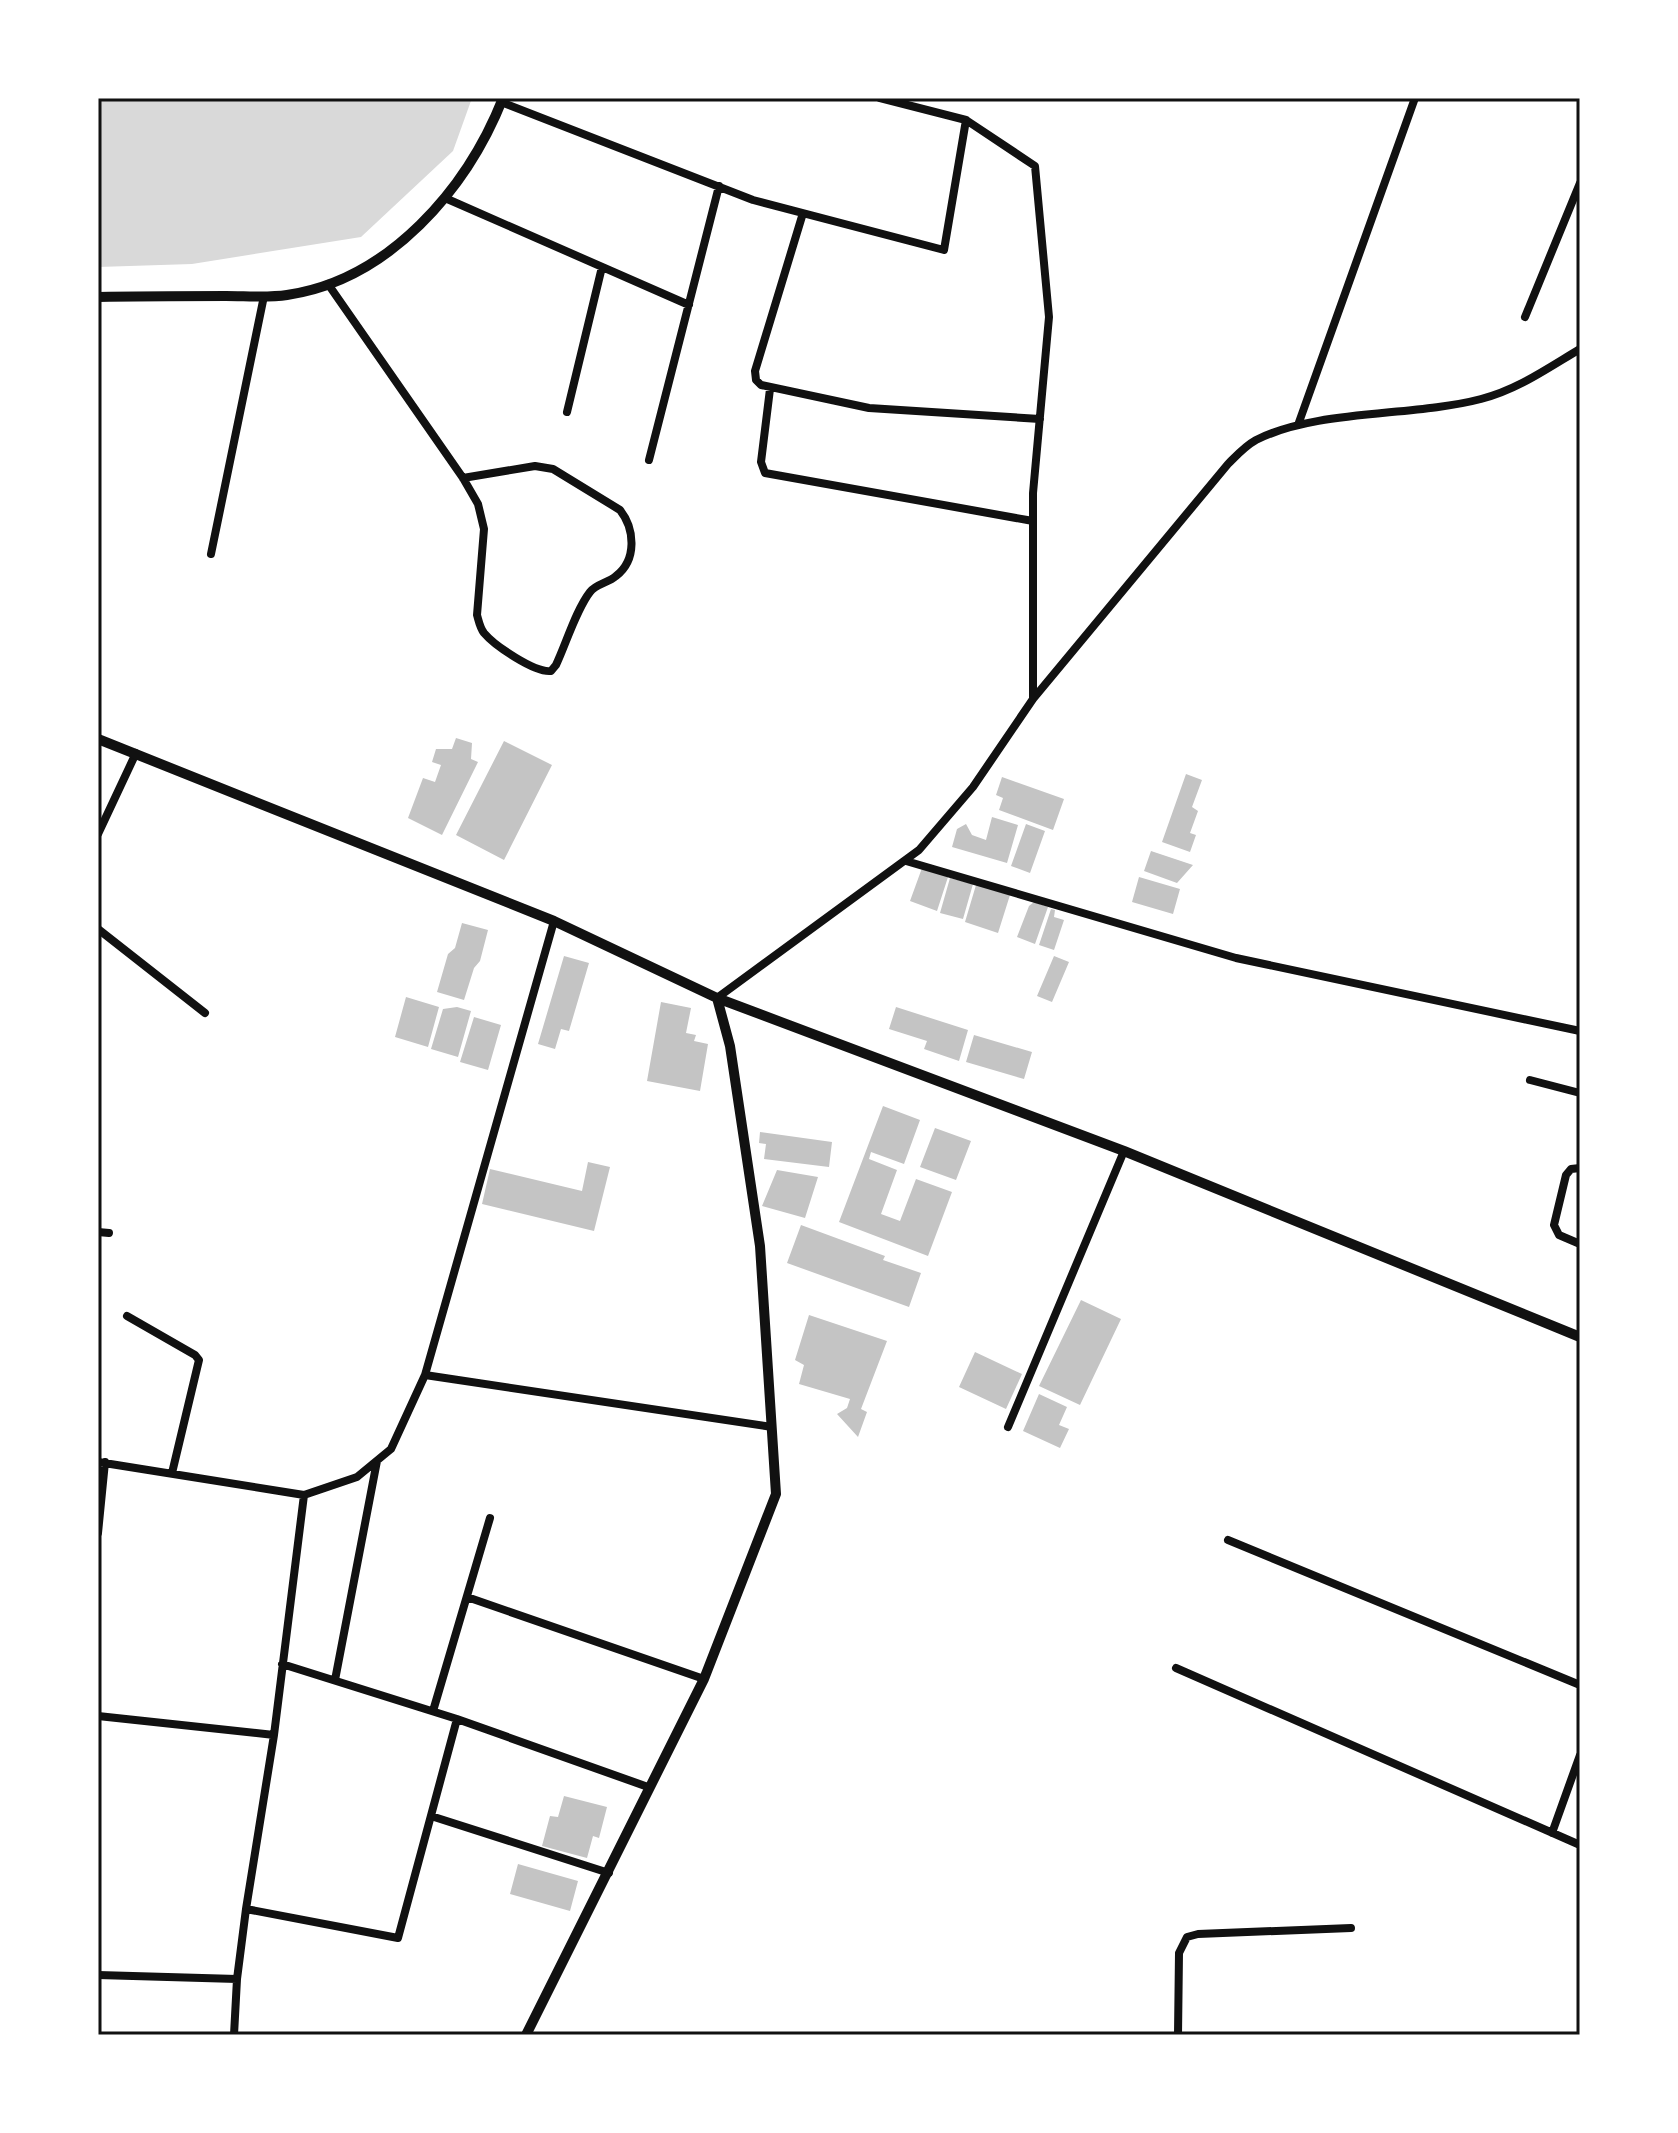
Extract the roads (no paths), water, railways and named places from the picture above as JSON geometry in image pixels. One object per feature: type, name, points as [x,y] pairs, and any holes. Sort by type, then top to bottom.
[{"type":"street","points":[[880,98],[914,102],[966,120],[1035,166],[1049,317],[1033,521],[1033,699]]},
{"type":"street","points":[[1298,425],[1415,98]]},
{"type":"street","points":[[98,297],[287,295],[328,284],[390,251],[445,198],[481,145],[502,100],[753,200],[944,250],[966,120]]},
{"type":"street","points":[[1525,317],[1580,183]]},
{"type":"street","points":[[649,460],[719,186]]},
{"type":"street","points":[[445,198],[689,305]]},
{"type":"street","points":[[803,213],[755,371],[756,380],[770,389],[869,408],[1040,419]]},
{"type":"street","points":[[567,412],[602,267]]},
{"type":"street","points":[[328,284],[463,478],[482,516],[484,529],[477,615],[480,626],[486,635],[535,670],[551,671],[590,591],[624,568],[631,541],[627,518],[620,510],[553,469],[535,466],[463,478]]},
{"type":"street","points":[[211,554],[264,296]]},
{"type":"street","points":[[717,998],[919,850],[973,787],[1033,699],[1228,464],[1254,441],[1298,425],[1482,399],[1511,389],[1580,349]]},
{"type":"street","points":[[770,389],[761,462],[765,473],[1033,521]]},
{"type":"street","points":[[98,739],[554,921],[717,998],[1124,1151],[1580,1337]]},
{"type":"street","points":[[98,834],[136,753]]},
{"type":"street","points":[[906,861],[1226,956],[1580,1031]]},
{"type":"street","points":[[98,1533],[101,1462],[304,1495],[357,1477],[391,1449],[425,1375],[554,921]]},
{"type":"street","points":[[98,929],[205,1013]]},
{"type":"street","points":[[526,2035],[704,1679],[776,1494],[760,1246],[730,1046],[717,998]]},
{"type":"street","points":[[1530,1080],[1580,1093]]},
{"type":"street","points":[[1008,1427],[1124,1151]]},
{"type":"street","points":[[1580,1168],[1571,1169],[1566,1175],[1554,1225],[1559,1235],[1580,1244]]},
{"type":"street","points":[[98,1232],[109,1233]]},
{"type":"street","points":[[127,1316],[199,1360],[172,1473]]},
{"type":"street","points":[[425,1375],[772,1427]]},
{"type":"street","points":[[335,1680],[377,1461]]},
{"type":"street","points":[[234,2035],[246,1909],[274,1735],[304,1495]]},
{"type":"street","points":[[433,1711],[490,1518]]},
{"type":"street","points":[[1228,1540],[1580,1685]]},
{"type":"street","points":[[467,1597],[704,1679]]},
{"type":"street","points":[[282,1664],[457,1719],[648,1787]]},
{"type":"street","points":[[1176,1668],[1580,1845]]},
{"type":"street","points":[[98,1716],[274,1735]]},
{"type":"street","points":[[246,1909],[398,1938],[457,1719]]},
{"type":"street","points":[[1552,1833],[1580,1755]]},
{"type":"street","points":[[431,1816],[609,1873]]},
{"type":"street","points":[[1178,2035],[1179,1953],[1187,1937],[1351,1928]]},
{"type":"street","points":[[98,1975],[237,1979]]}]
